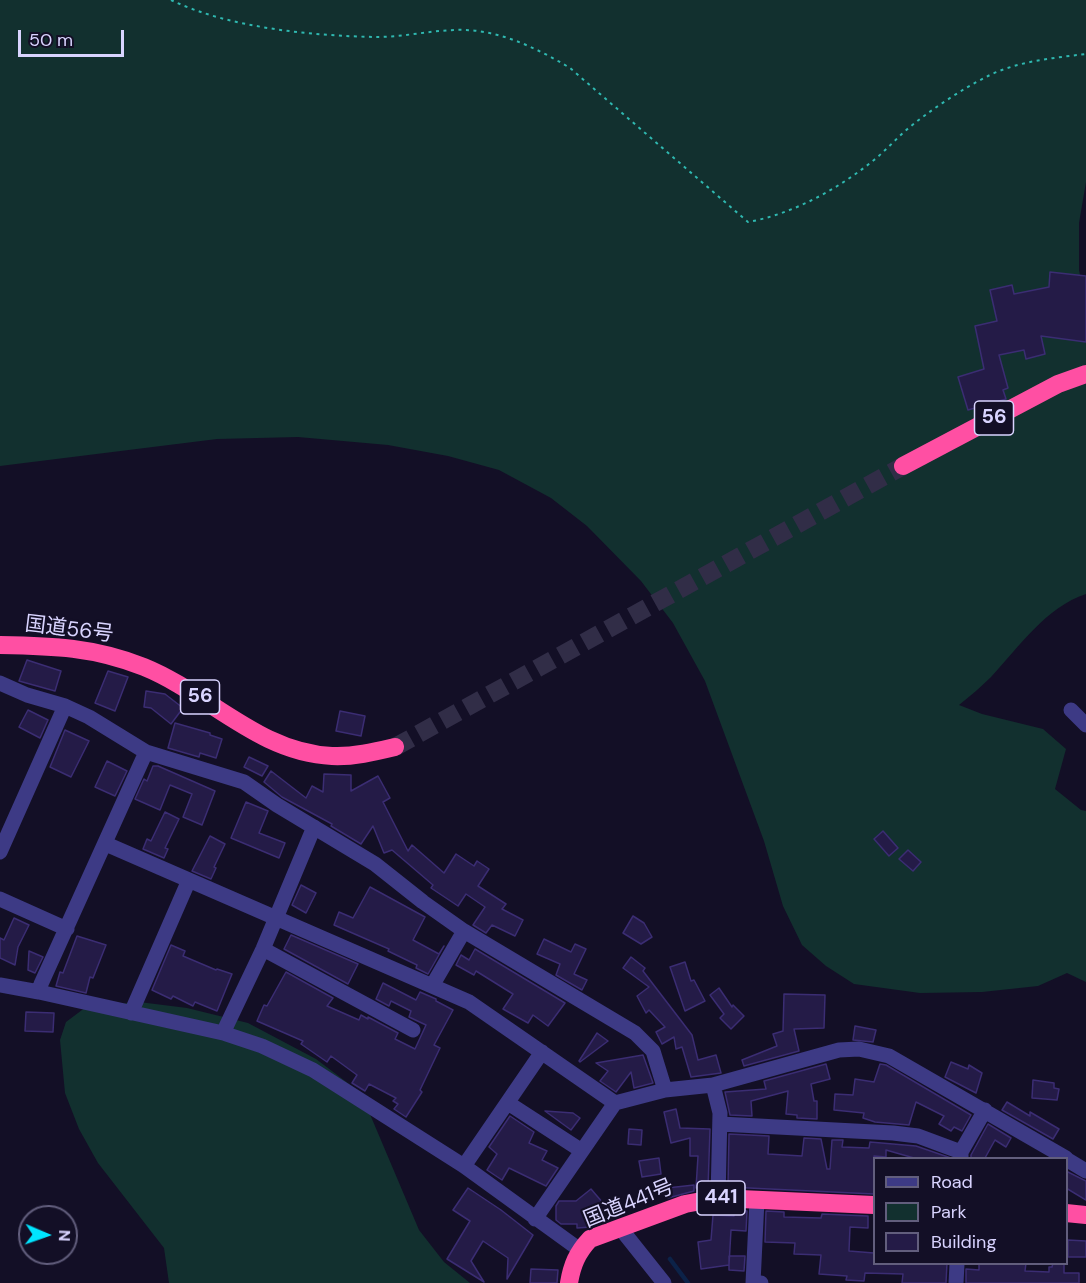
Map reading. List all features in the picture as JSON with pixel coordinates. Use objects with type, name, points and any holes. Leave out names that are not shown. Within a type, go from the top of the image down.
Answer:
[{"type":"highway","name":"56","points":[[903,466],[1058,384],[1086,374]]},
{"type":"highway","name":"国道56号","points":[[0,645],[50,646],[103,652],[145,668],[188,689],[255,733],[295,750],[332,756],[363,754],[395,747]]},
{"type":"highway","name":"国道441号","points":[[569,1283],[572,1267],[580,1250],[590,1239],[685,1204],[718,1198],[873,1205]]},
{"type":"highway","points":[[1068,1214],[1086,1215]]},
{"type":"street","points":[[0,683],[89,717],[146,752],[244,782],[278,806],[375,864],[423,903],[464,931],[635,1033],[653,1051],[664,1090]]},
{"type":"street","points":[[0,852],[65,706]]},
{"type":"street","points":[[1071,710],[1086,725]]},
{"type":"street","points":[[39,992],[146,752]]},
{"type":"street","points":[[223,1033],[263,949],[314,827]]},
{"type":"street","points":[[106,844],[469,1002],[615,1103]]},
{"type":"street","points":[[131,1013],[189,880]]},
{"type":"street","points":[[0,899],[67,929]]},
{"type":"street","points":[[432,986],[464,931]]},
{"type":"street","points":[[263,949],[412,1030]]},
{"type":"street","points":[[0,986],[39,992],[223,1033],[262,1046],[313,1071],[464,1166],[580,1250]]},
{"type":"street","points":[[535,1219],[615,1103],[664,1090],[713,1085],[839,1050],[859,1049],[889,1056],[1063,1157]]},
{"type":"street","points":[[464,1166],[542,1052]]},
{"type":"street","points":[[713,1085],[720,1113],[718,1198]]},
{"type":"street","points":[[508,1103],[582,1151]]},
{"type":"street","points":[[720,1124],[918,1136],[961,1155],[985,1110]]},
{"type":"street","points":[[1068,1160],[1086,1171]]},
{"type":"street","points":[[757,1200],[753,1282],[761,1283]]},
{"type":"street","points":[[621,1229],[664,1283]]},
{"type":"street","points":[[956,1283],[957,1265]]},
{"type":"path","points":[[171,0],[192,10],[256,26],[379,37],[456,30],[490,33],[539,50],[570,68],[748,222],[766,219],[819,197],[874,160],[905,130],[933,110],[989,76],[1027,62],[1086,54]]},
{"type":"green space","points":[[0,0],[1086,0],[1086,182],[1079,223],[1079,270],[1086,305],[1086,594],[1058,608],[1046,618],[991,677],[959,705],[982,714],[1043,729],[1066,749],[1055,789],[1081,810],[1086,811],[1086,982],[1067,973],[1038,986],[982,992],[920,993],[854,984],[826,966],[802,945],[783,906],[764,841],[705,681],[673,623],[641,581],[587,526],[551,498],[499,470],[448,456],[388,445],[298,437],[217,439],[0,466]]},
{"type":"green space","points":[[139,1002],[187,1008],[248,1023],[316,1059],[361,1093],[419,1230],[444,1262],[470,1283],[169,1283],[164,1248],[98,1163],[79,1129],[65,1093],[60,1040],[66,1022],[86,1007]]},
{"type":"building","points":[[1050,272],[1086,276],[1086,342],[1041,336],[1045,354],[1026,359],[1024,350],[999,355],[1008,388],[1003,390],[1006,399],[968,410],[958,377],[984,369],[975,326],[997,321],[990,290],[1012,285],[1014,294],[1049,287]]},
{"type":"building","points":[[27,660],[61,671],[55,691],[19,681]]},
{"type":"building","points":[[108,671],[128,677],[115,711],[95,703]]},
{"type":"building","points":[[146,691],[165,694],[183,708],[171,724],[151,708],[144,707]]},
{"type":"building","points":[[28,710],[48,720],[40,738],[19,727]]},
{"type":"building","points":[[340,711],[365,716],[361,736],[336,731]]},
{"type":"building","points":[[175,723],[210,733],[222,739],[216,758],[200,753],[199,757],[168,748]]},
{"type":"building","points":[[65,730],[89,741],[71,777],[50,767]]},
{"type":"building","points":[[249,757],[268,766],[262,776],[244,767]]},
{"type":"building","points":[[107,761],[127,771],[115,796],[95,787]]},
{"type":"building","points":[[153,766],[158,766],[215,791],[202,825],[183,817],[192,794],[170,785],[160,810],[135,799],[144,779],[147,781]]},
{"type":"building","points":[[271,771],[306,798],[312,786],[323,792],[324,774],[351,775],[351,791],[378,776],[390,798],[383,802],[408,851],[412,845],[444,873],[456,854],[474,866],[477,861],[489,869],[478,886],[506,904],[502,909],[523,920],[515,936],[492,925],[486,933],[473,925],[485,907],[466,894],[458,906],[431,888],[433,885],[392,850],[384,853],[373,826],[361,844],[331,826],[332,824],[282,797],[264,782]]},
{"type":"building","points":[[246,802],[268,811],[259,833],[285,843],[279,858],[231,838]]},
{"type":"building","points":[[165,812],[179,819],[165,848],[168,849],[164,858],[143,849],[147,839],[151,841]]},
{"type":"building","points":[[883,831],[898,848],[889,856],[874,839]]},
{"type":"building","points":[[210,836],[225,844],[211,879],[192,871]]},
{"type":"building","points":[[908,850],[921,862],[913,871],[899,859]]},
{"type":"building","points":[[301,885],[316,893],[306,913],[292,905]]},
{"type":"building","points":[[370,887],[425,917],[413,940],[439,954],[444,946],[428,974],[416,968],[417,965],[388,951],[389,949],[334,925],[339,912],[353,918]]},
{"type":"building","points":[[633,916],[644,923],[652,937],[641,944],[623,933]]},
{"type":"building","points":[[14,918],[29,925],[18,947],[15,965],[0,958],[0,938],[4,940]]},
{"type":"building","points":[[291,935],[358,964],[348,984],[284,949]]},
{"type":"building","points":[[77,936],[106,945],[93,978],[90,977],[86,993],[56,986]]},
{"type":"building","points":[[544,939],[571,952],[575,944],[586,949],[574,974],[587,980],[582,990],[556,975],[560,964],[537,954]]},
{"type":"building","points":[[171,945],[185,951],[183,956],[232,974],[217,1011],[195,1002],[193,1006],[173,996],[171,999],[152,990]]},
{"type":"building","points":[[475,949],[565,1003],[548,1026],[533,1015],[528,1023],[503,1009],[513,994],[476,971],[474,975],[456,965],[461,955],[469,960]]},
{"type":"building","points":[[29,951],[43,957],[35,973],[28,970]]},
{"type":"building","points":[[631,957],[645,968],[643,971],[692,1035],[698,1060],[716,1055],[721,1073],[691,1077],[682,1047],[676,1049],[674,1037],[662,1044],[656,1032],[665,1027],[649,1010],[646,1013],[637,996],[649,987],[623,968]]},
{"type":"building","points":[[685,962],[691,981],[694,980],[705,1001],[685,1011],[670,967]]},
{"type":"building","points":[[286,972],[333,998],[327,1006],[359,1020],[361,1015],[368,1019],[368,1017],[398,1033],[395,1039],[415,1049],[426,1025],[409,1017],[411,1011],[391,1001],[389,1006],[376,999],[383,983],[416,1000],[420,992],[453,1010],[434,1045],[440,1048],[420,1090],[422,1092],[406,1117],[394,1109],[398,1104],[393,1101],[396,1098],[369,1084],[365,1091],[352,1083],[357,1075],[331,1056],[327,1062],[301,1044],[303,1041],[257,1021],[264,1005],[267,1006]]},
{"type":"building","points":[[719,988],[732,1007],[733,1005],[744,1016],[731,1029],[720,1018],[724,1014],[710,995]]},
{"type":"building","points":[[784,994],[825,995],[824,1028],[794,1029],[799,1051],[744,1066],[742,1060],[777,1046],[773,1034],[783,1031]]},
{"type":"building","points":[[26,1012],[54,1013],[53,1032],[25,1031]]},
{"type":"building","points":[[855,1026],[876,1030],[873,1042],[853,1040]]},
{"type":"building","points":[[597,1033],[608,1041],[580,1062],[579,1061]]},
{"type":"building","points":[[643,1055],[653,1083],[634,1088],[631,1072],[616,1092],[600,1081],[608,1071],[596,1063]]},
{"type":"building","points":[[951,1062],[968,1069],[969,1065],[982,1073],[976,1093],[945,1077]]},
{"type":"building","points":[[826,1064],[830,1079],[811,1084],[814,1101],[817,1101],[817,1119],[797,1118],[797,1115],[786,1114],[788,1091],[751,1101],[752,1116],[730,1115],[725,1092],[766,1089],[764,1081]]},
{"type":"building","points":[[880,1064],[886,1065],[971,1115],[962,1131],[954,1127],[951,1131],[939,1124],[944,1116],[916,1102],[909,1125],[875,1122],[863,1118],[864,1113],[834,1110],[835,1094],[853,1095],[855,1079],[874,1082]]},
{"type":"building","points":[[1033,1080],[1054,1083],[1054,1088],[1059,1089],[1057,1100],[1032,1098]]},
{"type":"building","points":[[1007,1102],[1030,1116],[1030,1112],[1059,1129],[1053,1139],[1002,1110]]},
{"type":"building","points":[[676,1109],[680,1128],[710,1129],[708,1188],[696,1188],[698,1156],[690,1156],[690,1138],[671,1143],[664,1112]]},
{"type":"building","points":[[545,1111],[573,1113],[580,1118],[571,1130]]},
{"type":"building","points":[[510,1116],[534,1132],[529,1143],[547,1151],[542,1160],[558,1168],[546,1186],[509,1168],[502,1180],[487,1170],[497,1154],[489,1147]]},
{"type":"building","points":[[988,1124],[1011,1138],[1006,1147],[995,1140],[986,1157],[971,1157]]},
{"type":"building","points":[[629,1129],[642,1130],[641,1145],[628,1144]]},
{"type":"building","points":[[729,1134],[769,1136],[768,1154],[802,1156],[804,1138],[821,1139],[827,1169],[830,1169],[832,1140],[843,1140],[842,1147],[869,1148],[870,1142],[916,1146],[948,1157],[910,1157],[886,1150],[886,1157],[873,1157],[873,1194],[728,1187]]},
{"type":"building","points":[[659,1158],[661,1174],[642,1177],[639,1161]]},
{"type":"building","points":[[1068,1172],[1086,1181],[1086,1200],[1068,1189]]},
{"type":"building","points":[[694,1185],[694,1191],[668,1198],[667,1188]]},
{"type":"building","points":[[468,1188],[533,1235],[507,1279],[508,1258],[483,1241],[471,1261],[484,1282],[447,1259],[470,1221],[453,1210]]},
{"type":"building","points":[[591,1189],[603,1203],[591,1213],[591,1227],[577,1228],[577,1224],[561,1224],[556,1220],[556,1206],[559,1201],[576,1201]]},
{"type":"building","points":[[734,1210],[747,1211],[746,1231],[731,1230],[729,1265],[701,1269],[698,1242],[711,1240],[713,1215],[734,1216]]},
{"type":"building","points":[[766,1211],[784,1212],[784,1217],[821,1218],[822,1214],[868,1216],[868,1228],[850,1227],[849,1251],[873,1253],[873,1265],[947,1265],[946,1283],[902,1283],[903,1274],[865,1273],[864,1281],[846,1280],[847,1276],[819,1274],[821,1255],[794,1254],[795,1243],[765,1242]]},
{"type":"building","points":[[1068,1240],[1086,1241],[1086,1257],[1068,1257]]},
{"type":"building","points":[[729,1256],[745,1256],[744,1271],[729,1270]]},
{"type":"building","points":[[979,1265],[1026,1265],[1025,1271],[1049,1272],[1049,1267],[1052,1265],[1064,1265],[1064,1273],[1079,1273],[1079,1283],[966,1283],[966,1269],[979,1270]]},
{"type":"building","points":[[531,1269],[558,1270],[557,1283],[530,1283]]},
{"type":"waterway","points":[[670,1259],[688,1283]]},
{"type":"tunnel","points":[[395,747],[903,466]]}]
